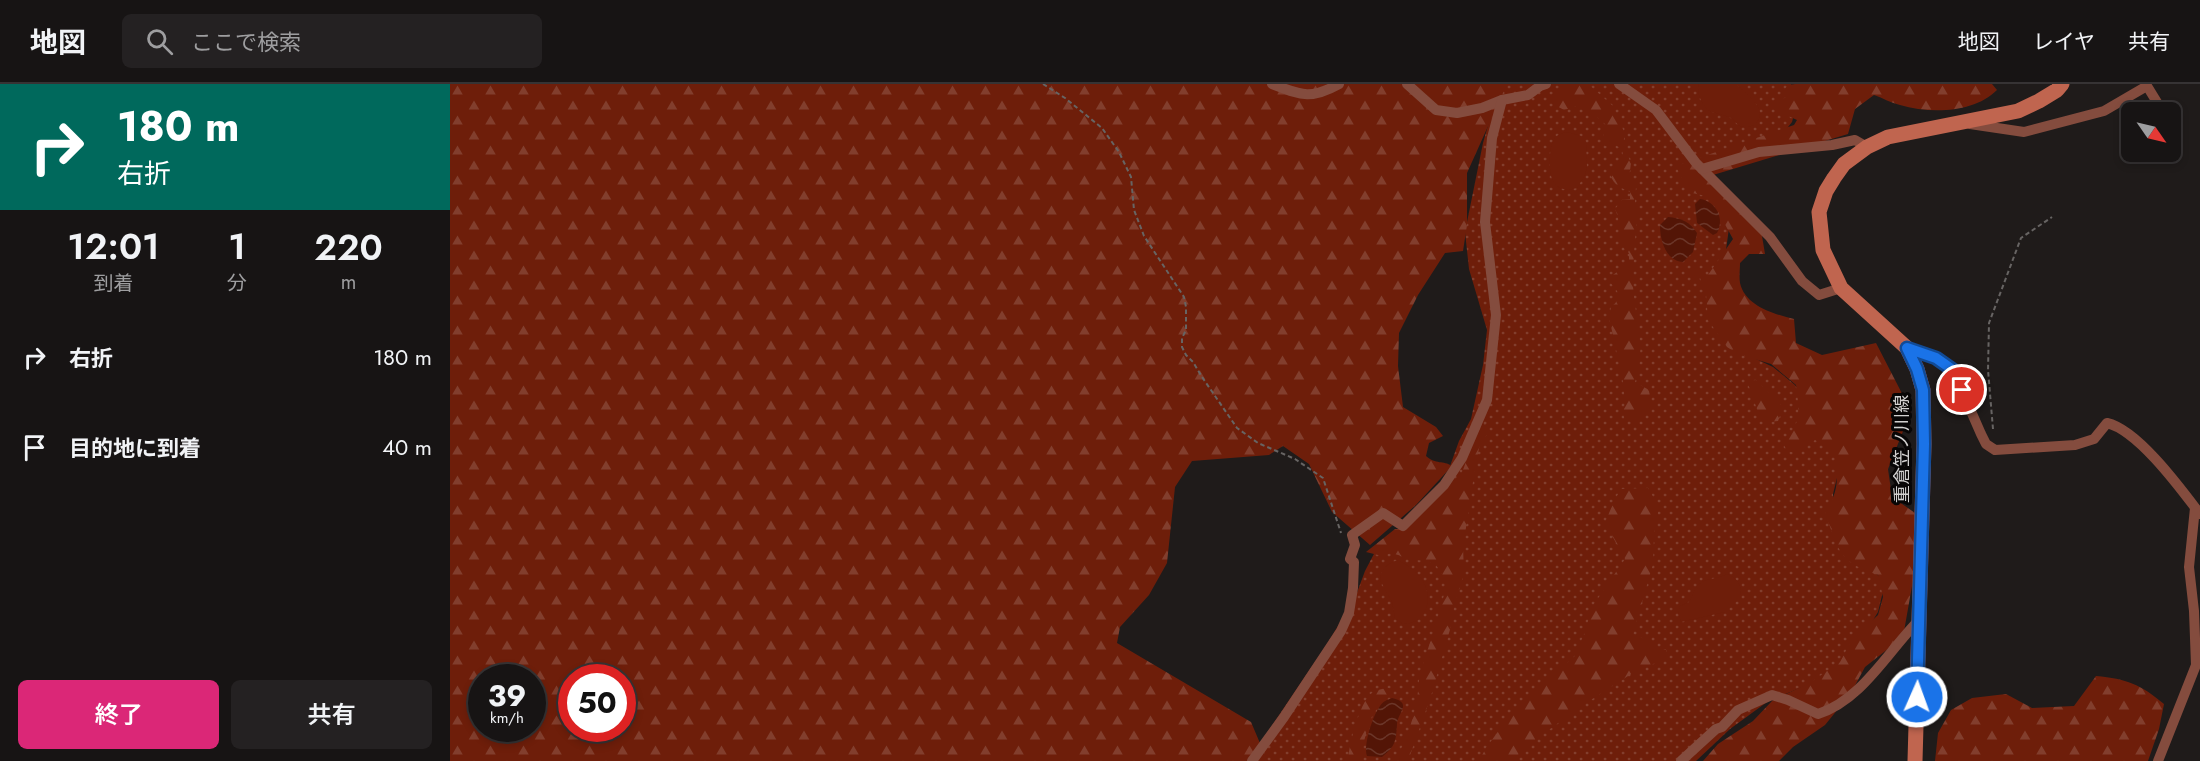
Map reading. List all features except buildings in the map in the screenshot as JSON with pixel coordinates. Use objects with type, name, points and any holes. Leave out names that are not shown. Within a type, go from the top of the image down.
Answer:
[{"type":"main road","name":"重倉笠ノ川線","points":[[1915,761],[1924,444],[1923,390],[1917,369],[1907,348],[1841,288],[1823,250],[1819,212],[1826,191],[1834,178],[1845,164],[1867,147],[1888,137],[2018,111],[2057,90],[2062,84]]},
{"type":"street","points":[[1272,84],[1302,95],[1322,93],[1339,84]]},
{"type":"street","points":[[1407,84],[1436,110],[1457,113],[1528,95],[1546,84]]},
{"type":"street","points":[[1619,84],[1656,110],[1696,163],[1770,237],[1802,281],[1819,295],[1841,288]]},
{"type":"street","points":[[1958,122],[2024,132],[2104,111],[2147,86],[2157,102]]},
{"type":"street","points":[[1252,761],[1341,631],[1349,613],[1354,562],[1350,559],[1355,545],[1352,535],[1383,513],[1403,526],[1444,485],[1462,458],[1488,400],[1496,315],[1485,222],[1492,138],[1502,100]]},
{"type":"street","points":[[1702,169],[1759,152],[1832,145],[1855,140],[1867,147]]},
{"type":"street","points":[[1907,348],[1936,358],[1953,370],[1986,444],[1995,450],[2075,445],[2094,439],[2107,423],[2116,425],[2127,432],[2171,476],[2198,511],[2188,567],[2194,611],[2196,665],[2158,761]]},
{"type":"street","points":[[1681,761],[1716,729],[1722,727],[1738,710],[1772,695],[1818,714],[1833,710],[1857,690],[1920,619]]},
{"type":"path","points":[[1043,84],[1065,98],[1102,128],[1119,152],[1131,177],[1134,210],[1144,236],[1184,297],[1186,307],[1182,347],[1186,355],[1238,428],[1258,443],[1295,459],[1323,478],[1350,559]]},
{"type":"path","points":[[1995,450],[1988,370],[1989,323],[2020,238],[2052,217]]},
{"type":"green space","points":[[450,84],[1507,84],[1467,173],[1467,225],[1463,251],[1445,253],[1418,295],[1399,333],[1398,366],[1403,407],[1436,427],[1443,436],[1429,443],[1426,456],[1433,461],[1452,466],[1416,505],[1370,545],[1332,512],[1309,464],[1283,446],[1269,455],[1192,461],[1175,487],[1167,563],[1149,595],[1120,627],[1117,643],[1251,722],[1265,755],[1260,761],[450,761]]},
{"type":"green space","points":[[1448,84],[1791,84],[1796,107],[1792,122],[1781,136],[1700,160],[1712,193],[1729,228],[1726,250],[1731,347],[1773,367],[1795,385],[1838,445],[1841,462],[1833,494],[1834,513],[1872,569],[1885,583],[1878,612],[1861,640],[1839,664],[1816,681],[1767,702],[1730,729],[1696,761],[1248,761],[1327,644],[1355,598],[1376,550],[1440,494],[1459,441],[1471,419],[1483,365],[1487,330],[1469,269],[1465,232],[1489,122]]},
{"type":"green space","points":[[1570,84],[1588,84],[1613,106],[1625,134],[1625,149],[1631,163],[1629,178],[1636,187],[1635,202],[1638,211],[1633,285],[1640,357],[1635,382],[1649,390],[1651,405],[1640,416],[1630,421],[1625,421],[1623,413],[1625,403],[1623,382],[1609,317],[1611,307],[1620,299],[1610,282],[1613,275],[1629,263],[1629,253],[1619,238],[1619,222],[1615,209],[1622,200],[1630,199],[1630,192],[1618,186],[1611,176],[1611,167],[1624,162],[1622,149],[1612,143],[1605,146],[1603,129],[1606,125],[1581,106],[1564,110],[1555,105],[1554,95]]},
{"type":"green space","points":[[1699,84],[1736,84],[1759,108],[1759,120],[1754,125],[1743,127],[1729,117],[1711,112],[1700,98]]},
{"type":"green space","points":[[1992,84],[1997,90],[1988,98],[1952,110],[1912,108],[1874,95],[1855,109],[1848,134],[1713,175],[1761,230],[1765,254],[1749,254],[1740,263],[1740,283],[1748,298],[1761,308],[1794,319],[1796,343],[1822,355],[1876,343],[1911,411],[1888,469],[1892,497],[1918,515],[1921,535],[1903,637],[1865,667],[1851,693],[1825,725],[1793,747],[1779,761],[1703,761],[1718,744],[1753,721],[1772,701],[1811,682],[1840,662],[1852,639],[1878,615],[1883,597],[1878,575],[1855,565],[1842,553],[1825,513],[1837,483],[1834,450],[1815,440],[1796,453],[1787,451],[1782,441],[1793,429],[1798,416],[1796,385],[1771,364],[1738,354],[1727,347],[1708,320],[1706,294],[1700,278],[1694,277],[1691,271],[1695,265],[1698,266],[1700,273],[1708,275],[1733,239],[1710,197],[1688,192],[1676,166],[1794,125],[1797,120],[1769,107],[1771,103],[1787,97],[1785,89],[1788,85]]},
{"type":"green space","points":[[1568,132],[1581,136],[1586,142],[1587,167],[1577,188],[1563,189],[1552,179],[1551,149],[1556,137]]},
{"type":"green space","points":[[1756,380],[1783,408],[1778,421],[1768,422],[1758,412],[1747,381]]},
{"type":"green space","points":[[1485,424],[1488,434],[1482,440],[1479,448],[1463,547],[1464,573],[1451,626],[1431,696],[1408,761],[1391,761],[1400,750],[1411,723],[1420,675],[1447,582],[1436,565],[1427,561],[1391,553],[1382,556],[1366,552],[1395,529],[1410,529],[1436,505],[1459,478],[1476,435]]},
{"type":"green space","points":[[1648,488],[1659,507],[1654,534],[1653,564],[1633,634],[1652,642],[1657,652],[1666,649],[1667,656],[1664,661],[1642,667],[1583,705],[1528,745],[1512,761],[1479,761],[1519,703],[1574,657],[1585,632],[1592,607],[1625,559],[1605,523],[1614,501],[1621,489]]},
{"type":"green space","points":[[1398,560],[1419,575],[1427,593],[1428,600],[1423,614],[1411,623],[1403,624],[1395,618],[1392,602],[1380,580],[1386,567]]},
{"type":"green space","points":[[1727,574],[1739,583],[1741,597],[1725,612],[1681,622],[1678,612],[1680,606],[1689,602],[1699,584]]},
{"type":"green space","points":[[2096,676],[2133,684],[2164,704],[2159,729],[2148,761],[1935,761],[1938,733],[1951,710],[1972,698],[2006,694],[2032,708],[2074,706]]},
{"type":"green space","points":[[1389,688],[1392,691],[1391,694],[1378,706],[1370,721],[1361,761],[1348,761],[1350,746],[1364,703],[1372,693]]},
{"type":"water","points":[[1700,199],[1711,203],[1718,212],[1719,228],[1713,235],[1697,223],[1695,204]]},
{"type":"water","points":[[1668,217],[1685,221],[1697,233],[1693,252],[1683,262],[1677,261],[1668,254],[1661,237],[1660,225]]},
{"type":"water","points":[[1392,698],[1402,702],[1403,705],[1394,742],[1382,757],[1367,756],[1369,730],[1374,716],[1382,703]]},
{"type":"route","points":[[1917,697],[1924,444],[1923,390],[1917,369],[1907,348],[1936,358],[1953,370],[1962,390]]}]
